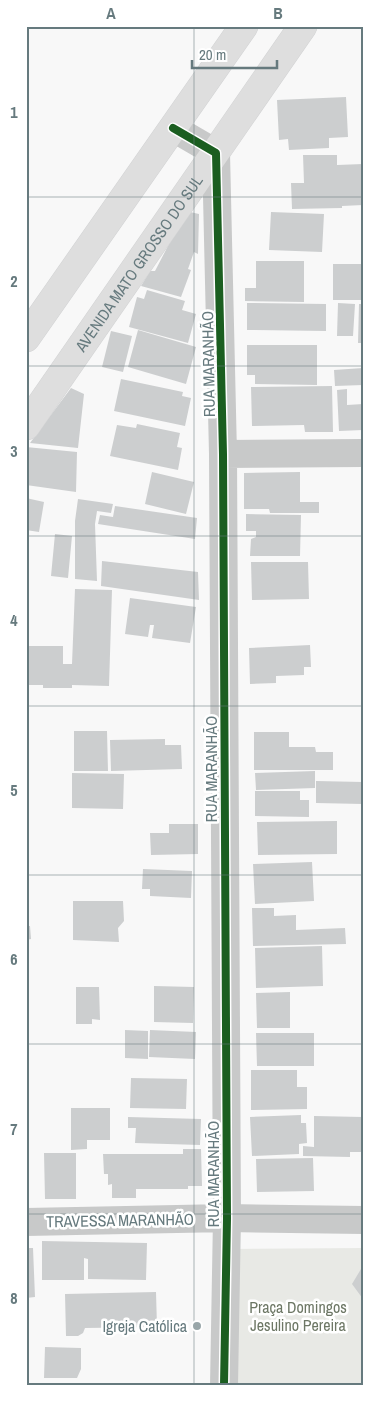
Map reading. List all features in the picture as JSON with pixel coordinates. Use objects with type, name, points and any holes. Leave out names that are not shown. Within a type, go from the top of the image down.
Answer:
[{"type":"main road","points":[[26,338],[244,26]]},
{"type":"main road","name":"AVENIDA MATO GROSSO DO SUL","points":[[26,426],[303,26]]},
{"type":"street","points":[[173,128],[216,153]]},
{"type":"street","name":"RUA MARANHÃO","points":[[216,153],[223,454],[227,1218],[224,1385]]},
{"type":"street","points":[[223,454],[363,453]]},
{"type":"street","name":"TRAVESSA MARANHÃO","points":[[26,1222],[227,1218],[363,1220]]},
{"type":"green space","name":"Praça Domingos Jesulino Pereira","points":[[363,1248],[363,1385],[235,1385],[231,1249]]},
{"type":"building","points":[[346,97],[348,137],[329,138],[329,148],[289,150],[288,139],[279,140],[277,100]]},
{"type":"building","points":[[303,155],[337,155],[337,165],[363,164],[363,205],[342,206],[342,208],[292,209],[291,183],[304,183]]},
{"type":"building","points":[[190,212],[199,214],[198,254],[194,252],[188,269],[191,270],[181,297],[141,286],[150,271],[155,271],[169,244]]},
{"type":"building","points":[[271,212],[324,214],[322,252],[269,250]]},
{"type":"building","points":[[256,261],[304,261],[304,302],[245,301],[245,288],[256,288]]},
{"type":"building","points":[[333,264],[363,264],[363,300],[333,300]]},
{"type":"building","points":[[147,290],[185,301],[182,310],[196,314],[188,343],[129,327],[137,297],[144,299]]},
{"type":"building","points":[[247,303],[326,304],[326,331],[247,330]]},
{"type":"building","points":[[338,303],[355,304],[353,336],[337,336]]},
{"type":"building","points":[[359,304],[363,304],[363,343],[358,343]]},
{"type":"building","points":[[138,330],[196,347],[186,384],[128,367]]},
{"type":"building","points":[[111,331],[132,336],[123,372],[102,367]]},
{"type":"building","points":[[247,345],[317,345],[317,385],[255,384],[255,375],[247,375]]},
{"type":"building","points":[[363,368],[363,385],[335,386],[334,370]]},
{"type":"building","points":[[121,379],[183,392],[182,396],[191,398],[185,426],[114,411]]},
{"type":"building","points":[[332,386],[333,432],[305,432],[304,425],[252,426],[251,387]]},
{"type":"building","points":[[71,388],[84,394],[78,448],[30,443]]},
{"type":"building","points":[[347,389],[347,405],[363,404],[363,430],[339,431],[337,390]]},
{"type":"building","points":[[137,424],[180,433],[177,447],[182,448],[178,470],[110,456],[117,425],[136,428]]},
{"type":"building","points":[[26,447],[77,452],[76,492],[26,485]]},
{"type":"building","points":[[152,472],[194,482],[186,514],[145,504]]},
{"type":"building","points":[[300,472],[300,502],[319,502],[319,513],[270,513],[269,509],[244,509],[244,473]]},
{"type":"building","points":[[26,498],[44,502],[39,532],[26,530]]},
{"type":"building","points":[[78,499],[113,504],[111,513],[97,511],[95,524],[97,581],[75,579],[75,521]]},
{"type":"building","points":[[115,506],[197,518],[195,539],[98,524],[100,515],[113,517]]},
{"type":"building","points":[[246,514],[301,515],[300,556],[250,556],[251,539],[256,537],[256,531],[246,531]]},
{"type":"building","points":[[55,534],[72,536],[68,578],[51,576]]},
{"type":"building","points":[[102,561],[198,572],[199,600],[101,586]]},
{"type":"building","points":[[251,562],[308,562],[309,599],[252,600]]},
{"type":"building","points":[[75,589],[112,590],[109,686],[72,685],[72,688],[43,688],[43,685],[26,685],[26,646],[63,646],[63,664],[72,664]]},
{"type":"building","points":[[130,598],[196,607],[190,643],[152,638],[154,625],[150,625],[148,637],[125,634]]},
{"type":"building","points":[[310,645],[311,667],[304,667],[304,675],[276,676],[276,683],[250,684],[249,648]]},
{"type":"building","points":[[74,731],[107,731],[108,771],[74,771]]},
{"type":"building","points":[[254,732],[289,732],[289,747],[315,747],[316,752],[333,752],[333,770],[254,770]]},
{"type":"building","points":[[165,739],[165,745],[181,745],[182,769],[111,771],[110,740]]},
{"type":"building","points":[[315,771],[315,788],[256,790],[255,773]]},
{"type":"building","points":[[72,773],[124,774],[123,809],[72,808]]},
{"type":"building","points":[[316,781],[363,782],[363,804],[316,803]]},
{"type":"building","points":[[255,791],[300,791],[300,800],[309,800],[309,817],[255,816]]},
{"type":"building","points":[[337,821],[337,854],[258,855],[257,822]]},
{"type":"building","points":[[169,824],[198,824],[198,854],[151,855],[150,833],[169,833]]},
{"type":"building","points":[[312,862],[314,901],[255,904],[253,864]]},
{"type":"building","points":[[143,869],[192,871],[191,898],[150,896],[150,889],[142,889]]},
{"type":"building","points":[[73,901],[123,901],[124,921],[118,928],[119,942],[73,940]]},
{"type":"building","points":[[252,908],[274,908],[274,916],[296,915],[296,930],[345,928],[346,944],[253,946]]},
{"type":"building","points":[[26,926],[30,926],[31,939],[26,940]]},
{"type":"building","points":[[322,946],[323,986],[256,988],[255,948]]},
{"type":"building","points":[[154,986],[194,987],[193,1023],[154,1022]]},
{"type":"building","points":[[76,987],[99,987],[100,1020],[92,1019],[92,1024],[76,1024]]},
{"type":"building","points":[[290,992],[290,1028],[257,1028],[256,993]]},
{"type":"building","points":[[125,1030],[148,1031],[148,1059],[125,1058]]},
{"type":"building","points":[[150,1030],[196,1032],[195,1059],[149,1057]]},
{"type":"building","points":[[256,1033],[314,1033],[314,1066],[257,1066]]},
{"type":"building","points":[[251,1070],[297,1070],[297,1087],[307,1087],[307,1109],[251,1110]]},
{"type":"building","points":[[131,1078],[187,1079],[186,1109],[130,1108]]},
{"type":"building","points":[[71,1108],[110,1108],[110,1140],[87,1140],[87,1149],[71,1150]]},
{"type":"building","points":[[301,1115],[301,1123],[306,1123],[307,1143],[299,1144],[299,1154],[252,1156],[250,1117]]},
{"type":"building","points":[[314,1116],[363,1117],[363,1152],[350,1152],[350,1157],[303,1156],[303,1146],[314,1147]]},
{"type":"building","points":[[128,1117],[201,1119],[200,1145],[135,1143],[136,1128],[128,1128]]},
{"type":"building","points":[[183,1149],[201,1149],[202,1186],[188,1186],[188,1189],[136,1189],[136,1198],[112,1198],[112,1184],[108,1185],[108,1174],[104,1174],[103,1154],[183,1154]]},
{"type":"building","points":[[44,1153],[76,1153],[76,1199],[45,1199]]},
{"type":"building","points":[[313,1158],[314,1191],[257,1192],[256,1159]]},
{"type":"building","points":[[42,1241],[147,1243],[146,1280],[88,1279],[88,1259],[84,1258],[84,1280],[42,1280]]},
{"type":"building","points":[[26,1248],[33,1248],[35,1297],[26,1298]]},
{"type":"building","points":[[361,1269],[363,1269],[363,1299],[352,1284]]},
{"type":"building","points":[[156,1292],[157,1327],[85,1328],[83,1333],[78,1336],[66,1336],[65,1294]]},
{"type":"building","points":[[45,1347],[81,1348],[81,1369],[77,1378],[44,1378]]},
{"type":"cycle path","points":[[173,128],[216,153],[223,454],[227,1218],[224,1385]]},
{"type":"place","name":"Igreja Católica","points":[[197,1326]]}]
